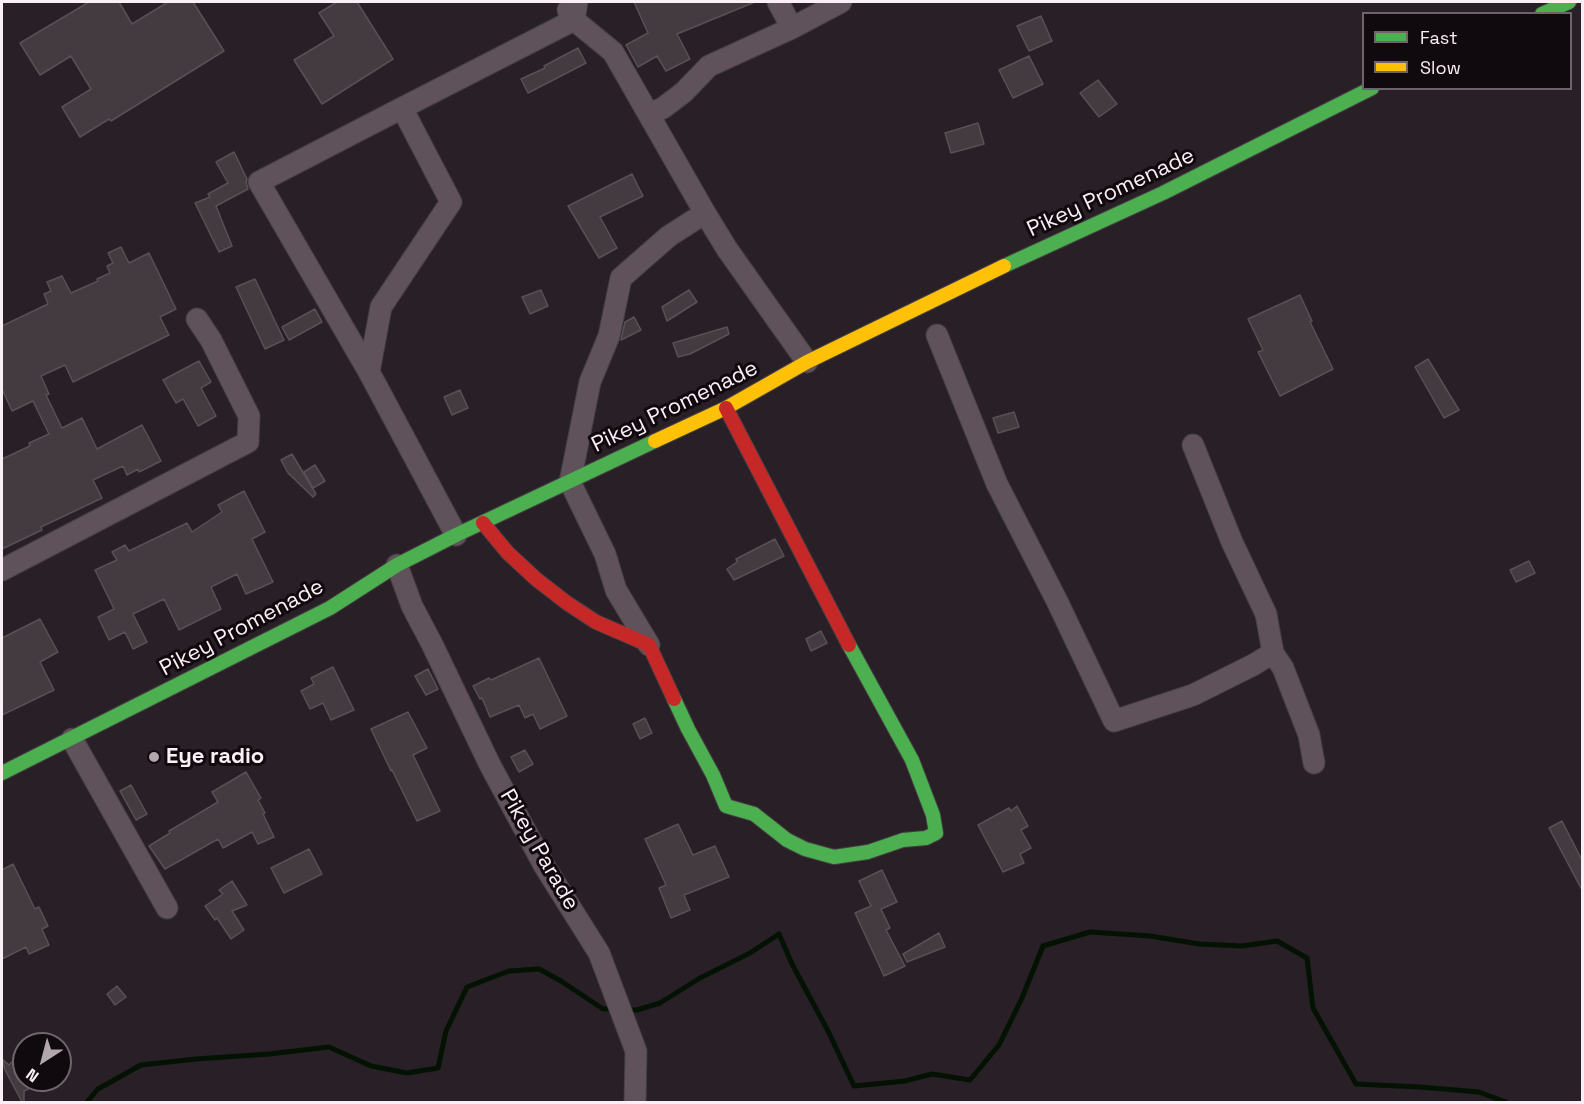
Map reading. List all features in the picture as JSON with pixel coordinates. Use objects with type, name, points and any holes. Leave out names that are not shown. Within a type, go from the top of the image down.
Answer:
[{"type":"street","points":[[563,2],[576,11],[613,52],[727,249],[807,362]]},
{"type":"street","points":[[778,2],[792,28]]},
{"type":"street","points":[[649,114],[663,108],[684,92],[709,66],[792,28],[841,2]]},
{"type":"street","points":[[1545,8],[1569,2]]},
{"type":"street","points":[[456,535],[369,372],[259,182],[402,108],[576,11]]},
{"type":"street","name":"Pikey Promenade","points":[[2,773],[204,674],[330,608],[397,565],[456,535],[726,408],[807,362],[1046,246],[1163,193],[1368,90]]},
{"type":"street","points":[[369,372],[381,307],[451,202],[402,108]]},
{"type":"street","points":[[705,213],[669,236],[621,278],[609,336],[590,382],[570,482],[605,554],[616,590],[648,645],[713,775],[726,806],[754,814],[787,840],[805,849],[834,856],[853,855],[903,840],[926,838],[936,833],[933,814],[912,760],[833,616],[726,408]]},
{"type":"street","points":[[2,570],[248,442],[249,416],[197,319]]},
{"type":"street","points":[[937,335],[997,484],[1057,601],[1114,721],[1193,695],[1273,653]]},
{"type":"street","points":[[1193,445],[1232,542],[1266,614],[1273,653],[1283,668],[1309,735],[1314,763]]},
{"type":"street","points":[[483,523],[508,553],[567,603],[596,622],[648,645]]},
{"type":"street","name":"Pikey Parade","points":[[397,565],[412,606],[490,765],[544,867],[599,953],[636,1051],[635,1102]]},
{"type":"street","points":[[72,739],[167,908]]},
{"type":"building","points":[[89,2],[119,2],[132,24],[168,2],[193,2],[224,51],[111,121],[109,119],[80,137],[62,107],[91,89],[71,56],[40,75],[20,43]]},
{"type":"building","points":[[337,2],[357,2],[393,59],[322,104],[294,60],[334,36],[319,13]]},
{"type":"building","points":[[634,2],[755,2],[677,34],[690,59],[666,71],[657,56],[638,67],[626,45],[648,33]]},
{"type":"building","points":[[1041,16],[1052,41],[1029,51],[1017,26]]},
{"type":"building","points":[[578,48],[586,63],[528,93],[521,79],[545,68],[544,66]]},
{"type":"building","points":[[1029,56],[1043,84],[1013,98],[999,70]]},
{"type":"building","points":[[1098,80],[1117,104],[1099,117],[1080,93]]},
{"type":"building","points":[[978,123],[984,144],[951,153],[945,133]]},
{"type":"building","points":[[234,152],[247,179],[248,189],[216,206],[232,246],[219,252],[195,203],[210,197],[208,194],[228,183],[216,162]]},
{"type":"building","points":[[632,174],[643,196],[600,217],[617,248],[599,258],[568,206]]},
{"type":"building","points":[[121,247],[129,263],[149,253],[176,309],[160,317],[169,335],[73,382],[65,365],[41,376],[49,394],[46,395],[62,428],[82,418],[97,449],[142,425],[161,461],[127,475],[123,466],[93,480],[102,498],[41,527],[42,530],[2,549],[2,459],[49,434],[33,401],[12,411],[2,389],[2,326],[48,304],[44,294],[51,291],[47,282],[62,276],[71,293],[98,281],[97,279],[110,273],[107,266],[113,263],[108,253]]},
{"type":"building","points":[[255,279],[284,340],[265,349],[236,287]]},
{"type":"building","points":[[541,290],[548,306],[530,314],[522,297]]},
{"type":"building","points":[[689,290],[697,302],[667,321],[662,307]]},
{"type":"building","points":[[1300,295],[1312,321],[1310,322],[1333,369],[1280,396],[1258,352],[1263,350],[1248,319]]},
{"type":"building","points":[[315,309],[322,322],[289,340],[282,327]]},
{"type":"building","points":[[634,317],[641,330],[621,340],[625,322]]},
{"type":"building","points":[[727,327],[729,334],[690,354],[678,357],[673,343]]},
{"type":"building","points":[[1428,359],[1459,410],[1444,418],[1415,367]]},
{"type":"building","points":[[199,361],[211,382],[201,388],[216,416],[198,426],[183,399],[176,403],[163,380]]},
{"type":"building","points":[[460,390],[468,408],[452,415],[444,397]]},
{"type":"building","points":[[1014,412],[1019,427],[998,433],[993,418]]},
{"type":"building","points":[[292,454],[316,494],[313,497],[288,473],[281,460]]},
{"type":"building","points":[[315,465],[325,481],[313,488],[304,472]]},
{"type":"building","points":[[244,491],[265,532],[252,539],[273,582],[246,594],[237,574],[211,587],[221,609],[179,630],[164,599],[133,614],[147,642],[133,649],[125,632],[109,640],[98,617],[114,609],[95,570],[117,560],[112,552],[125,545],[129,551],[187,523],[192,532],[222,512],[218,505]]},
{"type":"building","points":[[775,539],[784,556],[734,580],[727,569],[737,562],[736,559]]},
{"type":"building","points":[[1529,561],[1535,573],[1516,582],[1510,570]]},
{"type":"building","points":[[40,619],[58,652],[40,662],[54,690],[2,715],[2,638]]},
{"type":"building","points":[[821,631],[827,643],[811,651],[806,639]]},
{"type":"building","points":[[539,658],[567,716],[540,729],[533,714],[525,718],[519,705],[490,717],[482,698],[480,699],[473,686]]},
{"type":"building","points":[[333,667],[354,710],[331,720],[323,703],[310,709],[301,691],[314,684],[311,678]]},
{"type":"building","points":[[428,669],[438,689],[426,695],[415,676]]},
{"type":"building","points":[[408,712],[427,748],[413,755],[440,811],[417,821],[371,729]]},
{"type":"building","points":[[645,718],[652,733],[640,739],[633,724]]},
{"type":"building","points":[[525,750],[533,764],[519,772],[511,757]]},
{"type":"building","points":[[246,772],[261,798],[258,800],[274,837],[258,844],[252,832],[223,848],[218,839],[165,869],[149,846],[170,833],[169,831],[218,802],[212,792]]},
{"type":"building","points":[[131,785],[147,814],[136,820],[120,791]]},
{"type":"building","points":[[1017,806],[1028,826],[1021,830],[1031,848],[1020,854],[1024,863],[1003,872],[978,825],[1009,808],[1011,811]]},
{"type":"building","points":[[1562,821],[1582,860],[1582,890],[1549,828]]},
{"type":"building","points":[[678,824],[693,855],[715,846],[729,877],[684,895],[690,910],[671,918],[659,888],[666,885],[645,839]]},
{"type":"building","points":[[309,849],[322,874],[284,893],[271,868]]},
{"type":"building","points":[[13,864],[35,909],[39,907],[48,926],[42,929],[49,945],[29,954],[26,947],[2,959],[2,870]]},
{"type":"building","points":[[882,870],[897,902],[881,909],[890,928],[886,930],[905,966],[884,976],[855,913],[871,906],[859,881]]},
{"type":"building","points":[[232,881],[247,905],[232,911],[244,930],[231,939],[217,918],[215,920],[205,906],[223,894],[219,890]]},
{"type":"building","points":[[939,933],[945,947],[907,962],[903,954]]},
{"type":"building","points":[[117,986],[126,997],[115,1005],[107,994]]},
{"type":"building","points":[[2,1059],[9,1065],[12,1062],[12,1083]]},
{"type":"building","points":[[17,1092],[24,1092],[24,1102]]},
{"type":"waterway","points":[[625,1010],[637,1010],[660,1003],[700,978],[750,953],[779,934],[854,1086],[905,1081],[932,1074],[970,1080],[999,1045],[1022,998],[1043,946],[1090,932],[1150,936],[1199,944],[1242,946],[1277,941],[1307,958],[1313,1008],[1356,1084],[1479,1092],[1506,1102]]},
{"type":"waterway","points":[[87,1102],[98,1089],[141,1065],[196,1059],[329,1047],[371,1066],[407,1073],[438,1068],[446,1031],[467,987],[509,971],[539,969],[603,1009],[616,1009]]},
{"type":"traffic: fast","points":[[1546,12],[1569,2]]},
{"type":"traffic: fast","points":[[1004,266],[1163,193],[1368,90]]},
{"type":"traffic: fast","points":[[2,773],[330,608],[397,565],[456,535],[655,441]]},
{"type":"traffic: fast","points":[[674,699],[713,775],[726,806],[754,814],[787,840],[805,849],[834,857],[868,852],[903,840],[926,838],[936,833],[933,815],[912,760],[849,645]]},
{"type":"traffic: slow","points":[[655,441],[726,408],[807,362],[1004,266]]},
{"type":"traffic: jam","points":[[726,408],[849,645]]},
{"type":"traffic: jam","points":[[483,523],[508,553],[567,603],[596,622],[649,645],[674,699]]},
{"type":"place","name":"Eye radio","points":[[154,757]]}]
